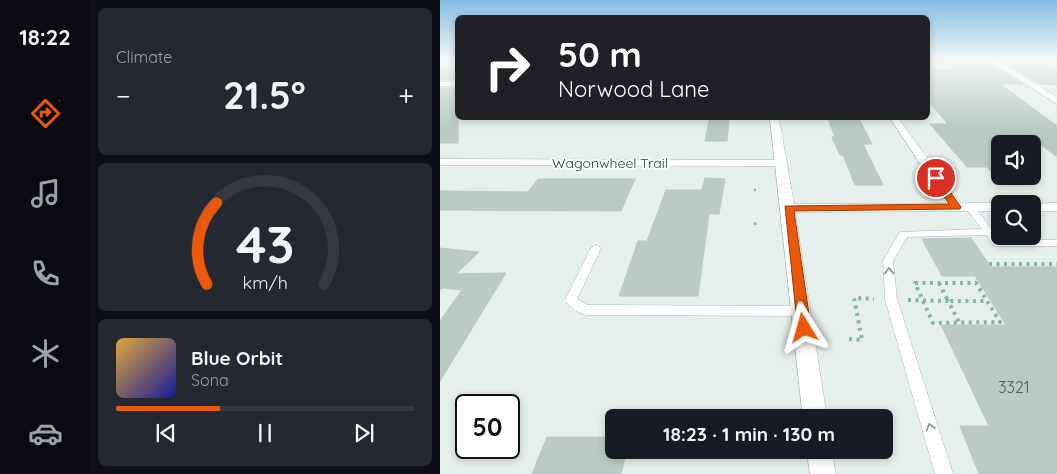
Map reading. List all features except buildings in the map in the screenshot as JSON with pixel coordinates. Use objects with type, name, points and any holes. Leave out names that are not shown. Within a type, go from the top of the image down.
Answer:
[{"type":"street","points":[[1025,81],[1057,101]]},
{"type":"street","points":[[440,84],[455,84]]},
{"type":"street","points":[[774,120],[788,208],[814,409]]},
{"type":"street","points":[[896,120],[963,207]]},
{"type":"street","name":"Wagonwheel Trail","points":[[440,162],[780,163]]},
{"type":"street","points":[[788,208],[991,207]]},
{"type":"street","points":[[1041,207],[1057,207]]},
{"type":"street","points":[[820,459],[822,474]]},
{"type":"lane","points":[[963,207],[997,243],[1057,243]]},
{"type":"lane","points":[[944,474],[890,299],[888,262],[904,234],[988,232]]},
{"type":"lane","points":[[596,248],[571,300],[578,307],[586,310],[801,311]]},
{"type":"path","points":[[989,264],[1057,264]]},
{"type":"path","points":[[915,283],[939,283],[976,283],[1000,322],[932,323],[915,283]]},
{"type":"path","points":[[939,283],[959,322]]},
{"type":"path","points":[[923,301],[987,301]]},
{"type":"route","points":[[804,328],[788,208],[956,207],[936,178]]}]
